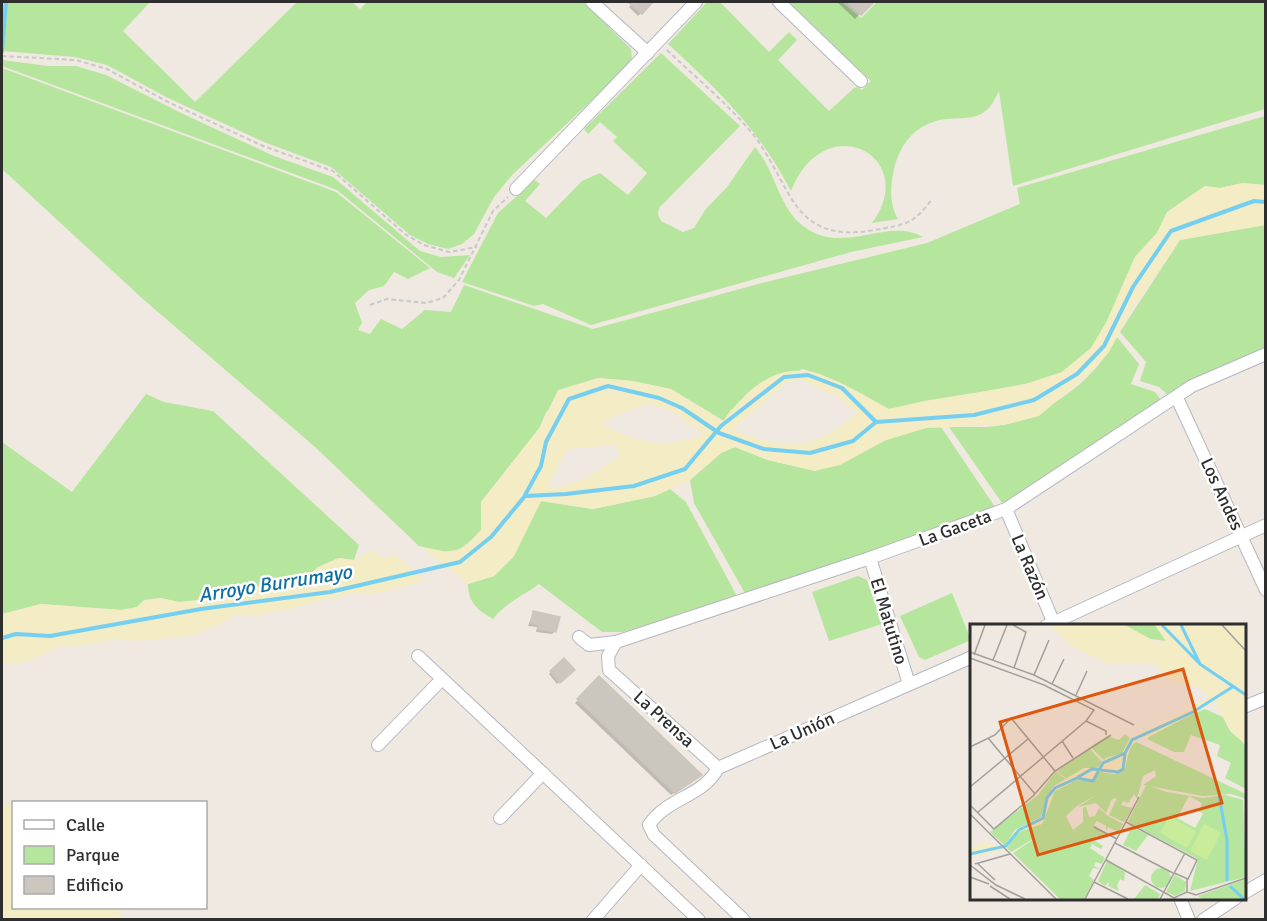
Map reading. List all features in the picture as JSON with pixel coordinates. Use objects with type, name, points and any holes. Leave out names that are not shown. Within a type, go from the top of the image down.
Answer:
[{"type":"street","points":[[592,2],[648,53]]},
{"type":"street","points":[[516,189],[696,2]]},
{"type":"street","points":[[779,2],[861,81]]},
{"type":"street","name":"La Gaceta","points":[[579,637],[589,645],[616,642],[870,558],[1006,509],[1192,386],[1266,354]]},
{"type":"street","name":"Los Andes","points":[[1177,398],[1266,590]]},
{"type":"street","name":"La Razón","points":[[1006,509],[1051,624]]},
{"type":"street","points":[[1051,624],[1266,525]]},
{"type":"street","name":"El Matutino","points":[[870,558],[909,684]]},
{"type":"street","name":"La Prensa","points":[[616,642],[608,656],[609,670],[718,768]]},
{"type":"street","points":[[418,656],[699,920]]},
{"type":"street","name":"La Unión","points":[[744,920],[654,835],[649,825],[657,812],[700,789],[712,779],[718,768],[970,658]]},
{"type":"street","points":[[378,745],[442,679]]},
{"type":"street","points":[[1246,706],[1266,698]]},
{"type":"street","points":[[500,818],[543,773]]},
{"type":"street","points":[[594,920],[641,865]]},
{"type":"street","points":[[1246,892],[1266,880]]},
{"type":"street","points":[[1181,900],[1189,920]]},
{"type":"street","points":[[1203,920],[1233,900]]},
{"type":"path","points":[[658,42],[753,135],[769,158],[795,205],[809,221],[824,229],[844,232],[900,225],[918,218],[932,199]]},
{"type":"path","points":[[2,56],[76,60],[107,69],[168,102],[263,146],[333,171],[405,234],[424,245],[449,252],[477,247]]},
{"type":"path","points":[[370,305],[387,299],[426,303],[443,298],[459,280],[493,211],[516,189]]},
{"type":"green space","points":[[2,2],[150,2],[123,31],[195,102],[297,2],[352,2],[360,9],[367,2],[583,2],[631,49],[632,58],[623,71],[512,175],[494,197],[474,234],[462,244],[448,249],[428,244],[410,235],[331,167],[264,142],[168,98],[107,65],[75,57],[2,51]]},
{"type":"green space","points":[[707,2],[720,2],[769,52],[789,32],[797,40],[778,60],[829,111],[854,88],[858,87],[862,90],[871,81],[789,2],[842,2],[861,18],[877,2],[1265,2],[1265,109],[1013,186],[999,91],[989,108],[983,113],[967,118],[936,121],[926,125],[910,137],[895,163],[892,180],[892,203],[898,219],[872,223],[884,199],[885,178],[877,161],[863,150],[844,146],[825,150],[806,165],[791,191],[779,169],[751,129],[704,78],[668,44]]},
{"type":"green space","points":[[661,53],[740,126],[659,208],[658,214],[661,221],[683,232],[694,228],[705,210],[727,187],[755,147],[768,167],[788,209],[803,226],[818,235],[849,238],[894,231],[909,232],[923,237],[851,252],[591,325],[543,304],[534,306],[462,282],[498,213],[535,180],[540,184],[525,201],[546,218],[582,181],[600,173],[628,195],[647,173],[613,141],[617,137],[600,122],[588,134],[584,129]]},
{"type":"green space","points":[[2,60],[48,66],[76,66],[106,75],[274,156],[333,177],[420,251],[441,257],[470,255],[454,278],[437,272],[337,190],[2,66]]},
{"type":"green space","points":[[2,68],[336,192],[430,268],[408,279],[394,272],[384,286],[369,290],[355,303],[362,323],[358,330],[370,334],[381,319],[402,329],[425,310],[451,312],[464,285],[593,329],[766,282],[927,243],[1020,204],[1017,188],[1265,116],[1265,185],[1243,183],[1220,188],[1205,186],[1167,212],[1157,233],[1135,257],[1106,323],[1091,348],[1062,372],[1041,381],[889,409],[820,374],[802,369],[731,410],[724,421],[671,389],[632,381],[598,378],[546,412],[540,427],[481,502],[481,530],[463,549],[444,552],[419,546],[315,447],[144,300],[2,169]]},
{"type":"green space","points":[[1265,225],[1265,347],[1168,395],[1159,387],[1140,381],[1146,362],[1120,332],[1180,240]]},
{"type":"green space","points":[[1117,337],[1139,364],[1131,384],[1155,392],[1161,400],[1026,492],[1002,503],[949,427],[999,426],[1039,411],[1070,392],[1084,380],[1108,353]]},
{"type":"green space","points":[[146,394],[164,402],[213,411],[359,545],[354,560],[339,558],[318,567],[303,582],[289,586],[270,585],[236,590],[221,598],[179,602],[160,598],[144,600],[137,607],[121,610],[41,604],[2,614],[2,442],[72,492]]},
{"type":"green space","points":[[941,427],[995,507],[746,595],[694,503],[690,480],[721,453],[735,447],[768,460],[815,471],[886,440],[926,428]]},
{"type":"green space","points":[[670,489],[686,502],[738,598],[623,632],[602,632],[539,584],[509,604],[493,619],[478,609],[472,601],[468,584],[494,576],[514,556],[541,501],[593,509],[655,496]]},
{"type":"green space","points":[[858,576],[867,580],[882,624],[829,641],[812,592]]},
{"type":"green space","points":[[952,593],[970,640],[925,660],[919,657],[900,616]]},
{"type":"sand","points":[[1243,183],[1265,185],[1265,225],[1180,240],[1129,314],[1109,352],[1090,373],[1039,416],[1004,425],[926,428],[886,440],[840,465],[815,471],[768,460],[735,447],[721,453],[690,480],[655,496],[593,509],[541,501],[514,556],[494,576],[468,584],[419,546],[440,551],[454,551],[466,545],[481,530],[481,502],[540,427],[558,390],[598,378],[632,381],[671,389],[723,421],[744,397],[764,381],[782,373],[801,371],[820,374],[889,409],[1022,385],[1062,372],[1091,348],[1106,323],[1135,257],[1157,233],[1167,212],[1205,186],[1220,188]],"holes":[[[801,380],[835,395],[857,413],[827,435],[798,444],[769,442],[733,429],[788,381]],[[646,404],[671,411],[703,434],[676,442],[650,442],[625,435],[600,422]],[[616,445],[620,456],[568,485],[548,487],[567,449]]]},
{"type":"sand","points":[[373,550],[384,559],[394,554],[425,581],[374,594],[349,594],[251,616],[237,614],[217,626],[191,636],[134,641],[115,639],[95,644],[59,647],[30,661],[2,665],[2,614],[41,604],[121,610],[137,607],[144,601],[160,598],[179,602],[221,598],[236,590],[270,585],[289,586],[303,582],[318,567],[339,558],[354,560]]},
{"type":"sand","points":[[2,802],[12,807],[12,909],[118,909],[123,919],[2,919]]},
{"type":"building","points":[[628,2],[653,2],[642,14]]},
{"type":"building","points":[[847,2],[874,2],[861,15]]},
{"type":"building","points":[[533,611],[560,617],[556,632],[538,629],[539,625],[531,623]]},
{"type":"building","points":[[564,658],[575,670],[560,683],[550,671]]},
{"type":"building","points":[[599,676],[702,775],[675,793],[577,699]]},
{"type":"waterway","points":[[2,51],[6,2]]},
{"type":"waterway","name":"Arroyo Burrumayo","points":[[2,638],[16,634],[50,636],[201,609],[330,592],[460,562],[491,537],[525,496],[634,486],[685,469],[721,426],[784,377],[808,375],[842,388],[876,422],[974,415],[1034,400],[1077,374],[1104,346],[1133,287],[1171,231],[1254,201],[1266,202]]},
{"type":"waterway","name":"Arroyo Burrumayo","points":[[525,495],[541,466],[546,442],[569,399],[608,386],[659,398],[682,408],[719,433],[764,449],[810,453],[853,441],[876,422]]}]
